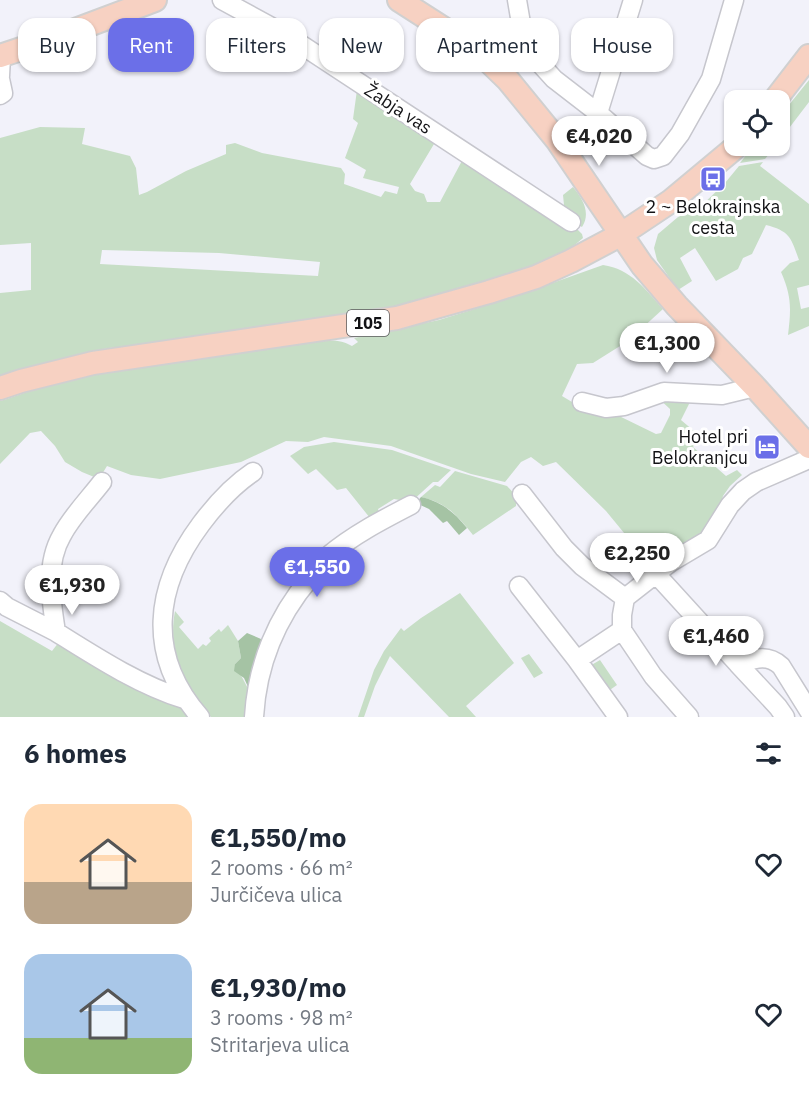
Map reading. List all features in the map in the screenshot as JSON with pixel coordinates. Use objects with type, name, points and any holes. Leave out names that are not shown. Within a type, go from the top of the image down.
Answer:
[{"type":"main road","points":[[0,56],[155,0]]},
{"type":"main road","points":[[399,0],[477,50],[508,80],[557,140],[642,265],[677,306],[809,447]]},
{"type":"main road","points":[[784,90],[809,56]]},
{"type":"main road","name":"105","points":[[0,388],[93,363],[397,318],[536,277],[620,235],[671,201],[725,156]]},
{"type":"street","name":"Žabja vas","points":[[222,0],[288,36],[571,222]]},
{"type":"street","points":[[517,0],[525,47],[554,79],[598,113],[647,156],[654,159],[663,156],[680,134],[711,79],[734,0]]},
{"type":"street","points":[[598,113],[633,0]]},
{"type":"street","points":[[0,56],[3,93],[0,95]]},
{"type":"street","points":[[582,402],[606,408],[624,406],[664,392],[722,395],[755,387]]},
{"type":"street","points":[[689,717],[653,676],[622,630],[625,598],[671,562],[708,540],[730,505],[743,491],[756,482],[809,459]]},
{"type":"street","points":[[200,717],[184,699],[165,653],[162,620],[166,589],[179,558],[193,535],[237,483],[253,472]]},
{"type":"street","points":[[56,632],[51,596],[52,566],[61,536],[102,482]]},
{"type":"street","points":[[522,494],[564,548],[582,566],[625,598]]},
{"type":"street","points":[[254,717],[261,667],[280,621],[303,586],[327,557],[356,536],[411,505]]},
{"type":"street","points":[[656,574],[785,717]]},
{"type":"street","points":[[519,586],[618,717]]},
{"type":"street","points":[[0,602],[106,662],[167,694],[184,699]]},
{"type":"street","points":[[577,660],[622,630]]},
{"type":"street","points":[[738,664],[759,657],[775,660],[809,711]]},
{"type":"green space","points":[[809,80],[809,102],[790,127],[790,104]]},
{"type":"green space","points":[[357,90],[437,139],[410,184],[415,191],[424,194],[427,202],[440,202],[464,157],[577,229],[583,238],[570,249],[526,271],[394,311],[167,344],[109,348],[79,354],[56,363],[0,377],[0,293],[31,290],[31,243],[0,245],[0,138],[40,127],[85,128],[82,144],[130,156],[136,168],[139,195],[226,154],[226,145],[235,143],[262,153],[341,168],[345,174],[344,184],[381,197],[385,191],[397,194],[399,187],[363,178],[366,170],[345,158],[358,123],[353,119]],"holes":[[[102,250],[219,253],[320,262],[318,276],[100,264]]]},
{"type":"green space","points":[[745,156],[768,156],[765,159],[740,163]]},
{"type":"green space","points":[[763,162],[760,166],[809,204],[809,285],[797,288],[801,309],[809,307],[809,326],[788,335],[790,303],[781,272],[790,263],[799,260],[785,233],[766,225],[752,254],[743,258],[738,269],[716,281],[695,248],[680,258],[692,281],[678,290],[657,260],[654,248],[658,234],[678,217],[699,208],[739,166]]},
{"type":"green space","points":[[573,187],[585,206],[586,217],[582,227],[559,214],[564,205],[563,195]]},
{"type":"green space","points":[[603,265],[630,275],[663,309],[628,341],[593,363],[577,364],[562,396],[582,408],[615,414],[656,434],[661,433],[670,415],[670,409],[656,396],[692,398],[681,420],[701,437],[693,447],[726,476],[737,470],[742,475],[723,496],[712,528],[652,567],[606,511],[556,462],[543,466],[531,457],[521,462],[505,482],[471,474],[391,446],[324,437],[308,442],[286,441],[241,462],[160,479],[131,475],[107,466],[99,479],[65,462],[55,446],[41,431],[30,433],[0,464],[0,401],[82,377],[141,366],[330,340],[352,346],[358,342],[354,338],[439,320]]},
{"type":"green space","points":[[334,442],[392,450],[451,470],[438,482],[433,482],[411,502],[394,499],[378,509],[381,519],[374,523],[346,488],[337,490],[316,469],[308,474],[290,456],[304,447]]},
{"type":"green space","points":[[455,471],[507,486],[520,500],[516,506],[473,535],[462,521],[445,506],[421,497],[435,485],[440,487]]},
{"type":"green space","points":[[421,497],[447,508],[467,528],[459,535],[447,521],[443,523],[429,509],[416,503]]},
{"type":"green space","points":[[460,593],[514,663],[466,706],[476,717],[449,717],[390,656],[375,686],[364,717],[358,717],[374,670],[384,651],[401,628],[404,631]]},
{"type":"green space","points":[[175,611],[184,622],[179,627],[198,649],[203,644],[206,646],[211,641],[209,638],[219,629],[221,632],[228,625],[238,641],[241,658],[235,664],[253,698],[250,717],[211,717],[193,693],[176,655],[173,627]]},
{"type":"green space","points":[[0,621],[52,651],[59,642],[180,705],[192,717],[0,717]]},
{"type":"green space","points":[[247,633],[268,642],[253,698],[244,678],[234,671],[235,664],[241,658],[238,641]]},
{"type":"green space","points":[[529,654],[543,673],[534,678],[521,658]]},
{"type":"green space","points":[[600,660],[617,685],[604,694],[588,667]]},
{"type":"place","name":"2 ~ Belokrajnska cesta","points":[[713,179]]},
{"type":"place","name":"Hotel pri Belokranjcu","points":[[767,447]]}]
